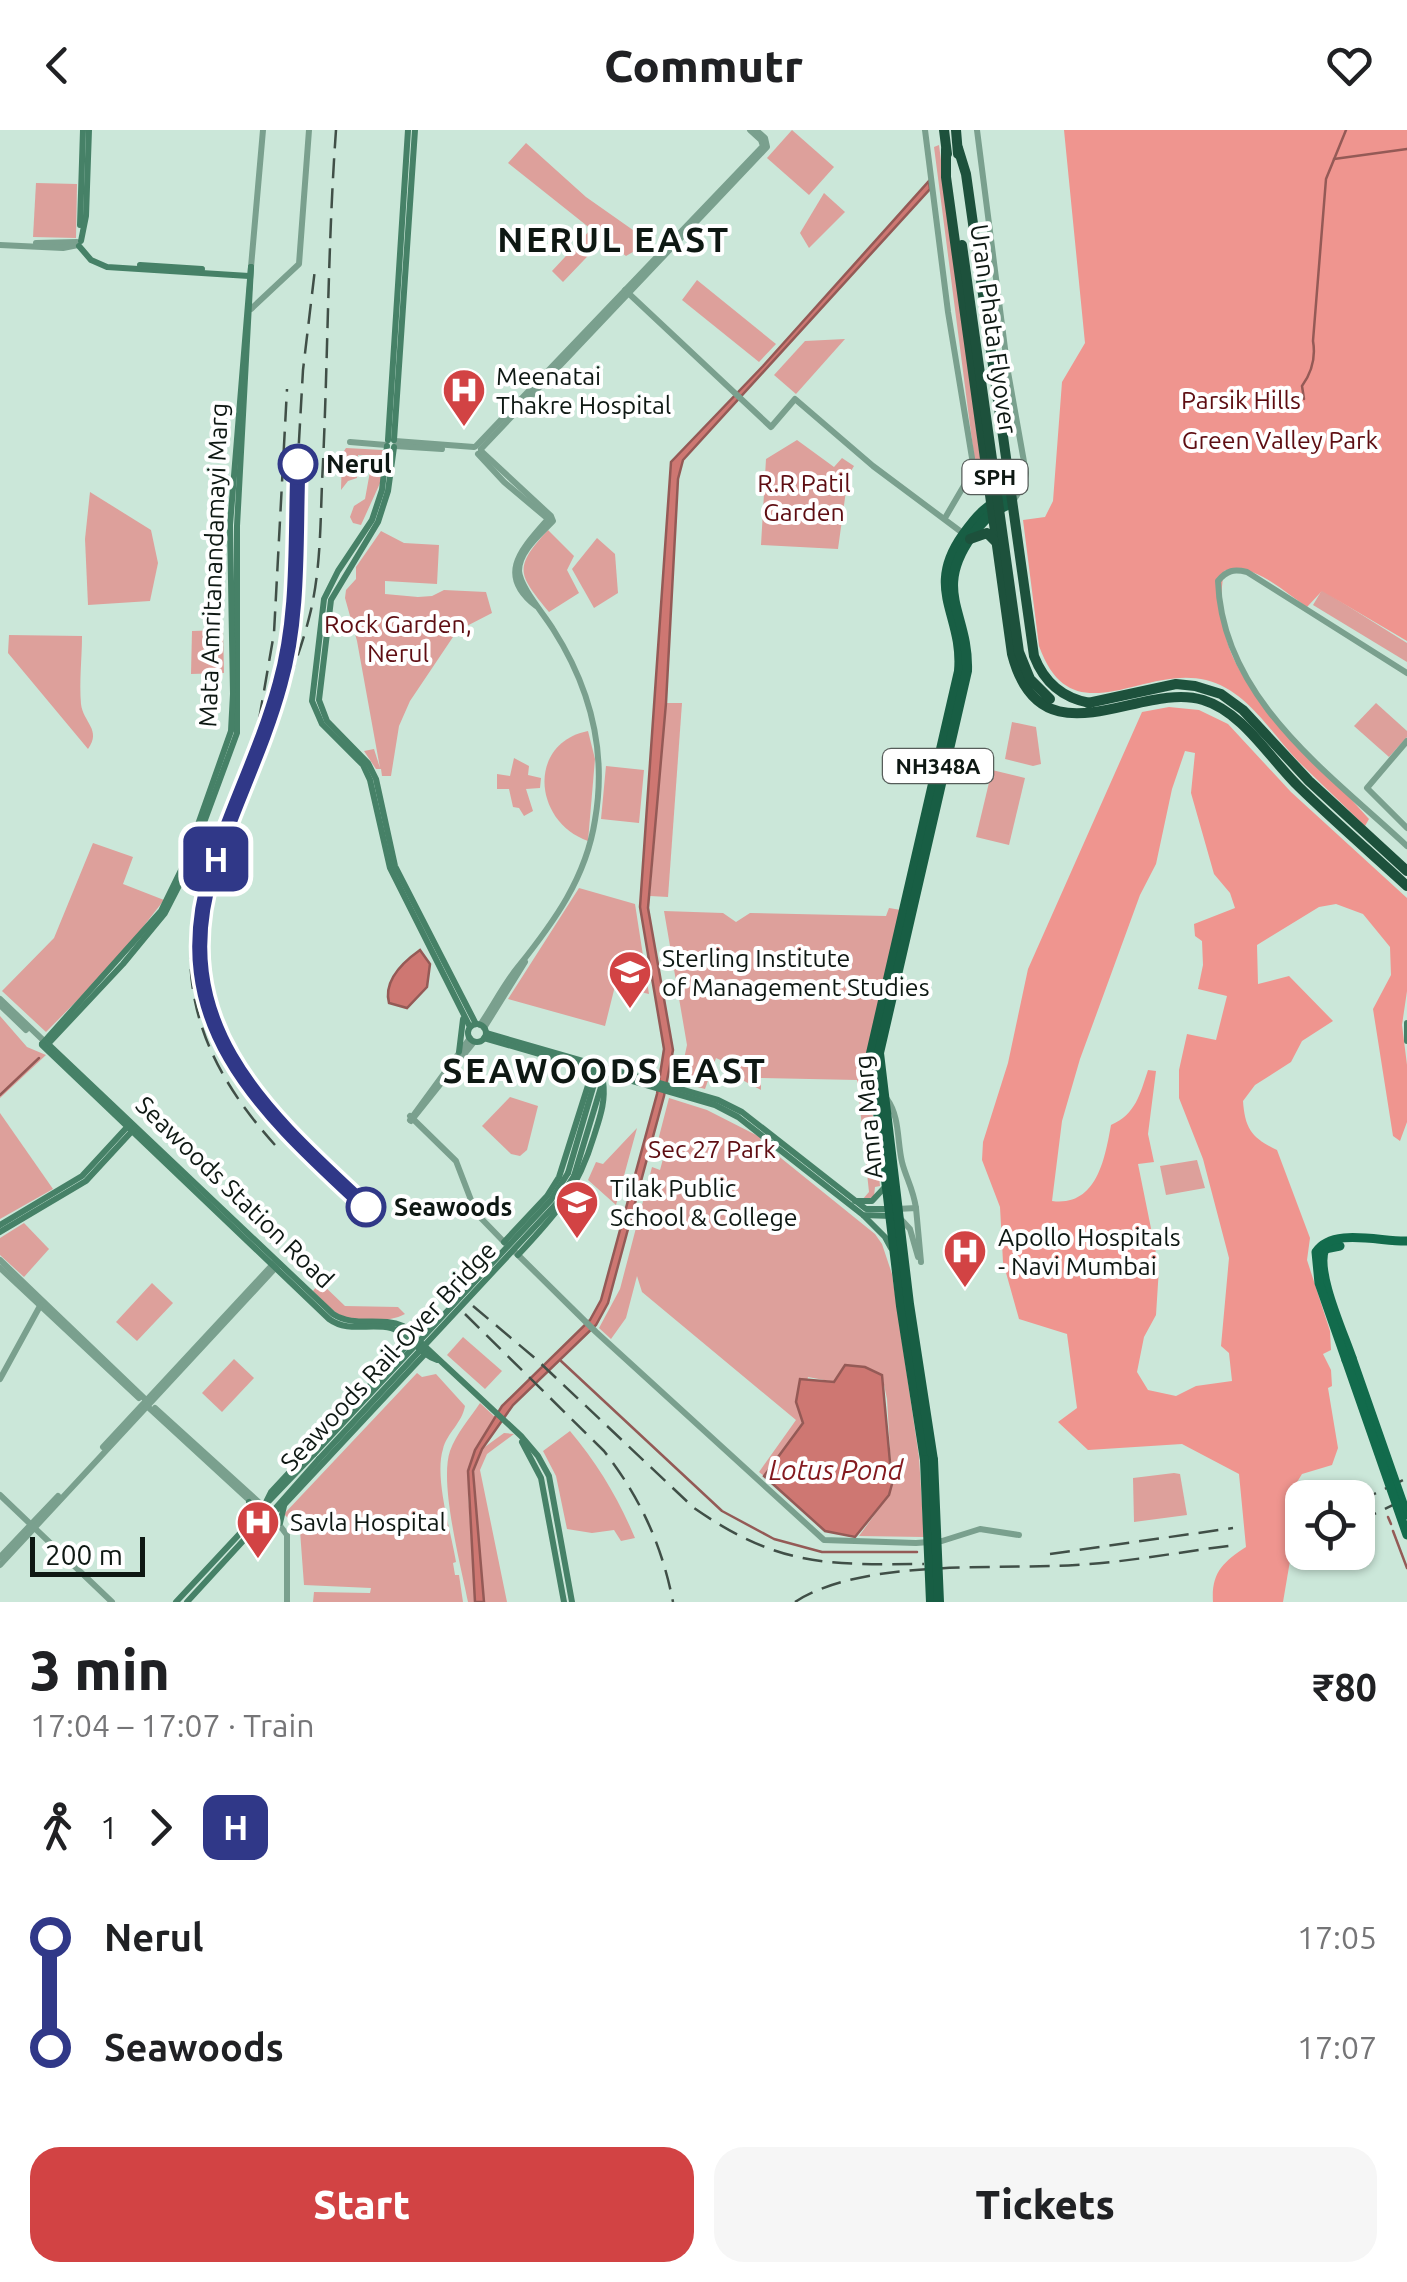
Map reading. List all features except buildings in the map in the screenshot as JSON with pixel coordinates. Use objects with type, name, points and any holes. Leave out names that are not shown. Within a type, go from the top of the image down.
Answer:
[{"type":"highway","name":"SPH","points":[[944,130],[952,149]]},
{"type":"highway","name":"SPH","points":[[952,149],[956,130]]},
{"type":"highway","name":"Uran Phata Flyover","points":[[952,149],[1019,652],[1030,679],[1069,709],[1090,708]]},
{"type":"highway","points":[[952,149],[946,177],[1012,654],[1020,676],[1046,704],[1068,712],[1171,696],[1216,704],[1407,886]]},
{"type":"highway","points":[[952,149],[966,174],[1036,661],[1057,690],[1090,708],[1176,684],[1221,694],[1243,710],[1309,781],[1407,871]]},
{"type":"highway","points":[[976,517],[990,489]]},
{"type":"highway","name":"Amra Marg","points":[[914,1358],[894,1213],[880,1045],[966,671],[967,648],[952,576],[976,517],[1014,496]]},
{"type":"highway","name":"Amra Marg","points":[[914,1358],[895,1259],[894,1213],[886,1184],[872,1053],[959,671],[959,649],[945,575],[952,552],[992,507]]},
{"type":"highway","points":[[967,536],[988,534],[998,546]]},
{"type":"highway","name":"NH348A","points":[[914,1358],[929,1460],[935,1602]]},
{"type":"main road","points":[[86,130],[79,243],[96,259],[114,265],[251,273]]},
{"type":"main road","points":[[412,130],[391,444],[372,520],[324,600],[312,689],[315,713],[322,724],[351,748],[373,780],[395,866],[480,1029]]},
{"type":"main road","name":"Mata Amritanandamayi Marg","points":[[44,1043],[123,964],[166,906],[185,874],[238,727],[237,526],[251,273]]},
{"type":"main road","name":"Mata Amritanandamayi Marg","points":[[166,906],[232,725],[230,525],[251,273]]},
{"type":"main road","points":[[373,780],[390,868],[462,1011],[480,1029],[668,1087],[738,1117],[863,1215],[888,1240],[895,1259]]},
{"type":"main road","points":[[459,1052],[462,1011]]},
{"type":"main road","points":[[1407,1023],[1407,1041]]},
{"type":"main road","points":[[472,1040],[480,1029]]},
{"type":"main road","points":[[472,1040],[480,1029]]},
{"type":"main road","name":"Seawoods Station Road","points":[[44,1043],[339,1326],[392,1328],[412,1339]]},
{"type":"main road","points":[[504,1242],[547,1196],[559,1176],[592,1076],[603,1069]]},
{"type":"main road","name":"Seawoods Rail-Over Bridge","points":[[266,1510],[571,1174],[603,1082],[603,1069]]},
{"type":"main road","name":"Seawoods Rail-Over Bridge","points":[[571,1174],[603,1069]]},
{"type":"main road","points":[[518,1255],[561,1208],[579,1178],[605,1096],[603,1082]]},
{"type":"main road","points":[[668,1087],[704,1094],[742,1112],[854,1201],[869,1210],[894,1213]]},
{"type":"main road","points":[[0,1228],[82,1176],[133,1126]]},
{"type":"main road","points":[[854,1201],[872,1202],[886,1184]]},
{"type":"main road","points":[[863,1215],[894,1213]]},
{"type":"main road","points":[[1407,1244],[1355,1238],[1319,1246],[1314,1258],[1326,1309],[1349,1359],[1407,1514]]},
{"type":"main road","points":[[1407,1244],[1355,1244],[1325,1249],[1322,1257],[1349,1359],[1407,1536]]},
{"type":"main road","name":"Seawoods Station Road","points":[[276,1264],[341,1319],[400,1324],[521,1436]]},
{"type":"main road","points":[[251,1522],[252,1500],[270,1492],[412,1339]]},
{"type":"main road","points":[[280,1522],[284,1505],[427,1352]]},
{"type":"main road","points":[[521,1436],[542,1480],[564,1602]]},
{"type":"main road","points":[[521,1436],[549,1476],[572,1602]]},
{"type":"main road","points":[[187,1602],[266,1510],[270,1492]]},
{"type":"main road","points":[[176,1602],[251,1522],[266,1510],[284,1505]]},
{"type":"street","name":"Mata Amritanandamayi Marg","points":[[251,273],[263,130]]},
{"type":"street","points":[[251,309],[300,264],[309,130]]},
{"type":"street","points":[[477,450],[765,142],[753,130]]},
{"type":"street","points":[[924,130],[972,458],[969,478],[944,518]]},
{"type":"street","points":[[977,130],[1008,372],[1026,473],[1024,484],[1014,496]]},
{"type":"street","points":[[0,243],[79,243]]},
{"type":"street","points":[[627,292],[770,426],[796,399],[873,466],[967,536]]},
{"type":"street","points":[[391,444],[477,450],[553,521],[523,556],[520,567],[524,586],[562,644],[592,710],[599,757],[598,790],[590,844],[576,885],[480,1029]]},
{"type":"street","points":[[1407,673],[1248,572],[1224,573],[1218,582],[1230,644],[1264,707],[1407,846]]},
{"type":"street","points":[[1407,741],[1366,788],[1407,828]]},
{"type":"street","points":[[0,1002],[44,1043]]},
{"type":"street","points":[[412,1119],[459,1052],[472,1040]]},
{"type":"street","points":[[412,1119],[472,1040]]},
{"type":"street","points":[[882,1089],[894,1110],[902,1163],[912,1184],[921,1262],[910,1229],[894,1213]]},
{"type":"street","points":[[412,1119],[453,1164],[473,1215],[824,1540],[916,1543],[942,1541],[980,1529],[1019,1535]]},
{"type":"street","points":[[894,1213],[916,1212]]},
{"type":"street","points":[[0,1260],[147,1403]]},
{"type":"street","points":[[0,1565],[276,1264]]},
{"type":"street","points":[[0,1268],[280,1522],[288,1539],[287,1602]]},
{"type":"street","points":[[0,1379],[40,1306]]},
{"type":"street","points":[[0,1495],[112,1602]]},
{"type":"street","points":[[0,1557],[33,1527]]},
{"type":"green space","points":[[792,130],[834,167],[809,195],[767,158]]},
{"type":"green space","name":"Parsik Hills","points":[[1064,130],[1407,130],[1407,641],[1322,591],[1307,607],[1246,570],[1224,571],[1221,598],[1228,645],[1248,684],[1369,819],[1365,826],[1246,703],[1221,685],[1182,678],[1089,693],[1070,688],[1053,673],[1039,646],[1023,520],[1045,517],[1053,501],[1062,382],[1085,343]]},
{"type":"green space","points":[[526,143],[586,197],[650,242],[626,256],[604,239],[563,282],[552,271],[591,229],[508,163]]},
{"type":"green space","points":[[939,145],[984,487],[968,485],[974,456],[934,147]]},
{"type":"green space","points":[[36,183],[77,184],[76,238],[33,237]]},
{"type":"green space","points":[[824,193],[845,212],[809,248],[800,233]]},
{"type":"green space","points":[[697,280],[776,344],[759,362],[682,300]]},
{"type":"green space","points":[[845,339],[796,394],[774,375],[805,341]]},
{"type":"green space","name":"R.R Patil Garden","points":[[797,440],[834,467],[842,458],[854,466],[848,476],[838,549],[761,545],[766,459]]},
{"type":"green space","points":[[346,448],[383,450],[381,481],[361,525],[353,523],[350,517],[354,506],[365,499],[373,455],[358,455],[357,478],[341,490],[342,454]]},
{"type":"green space","points":[[90,492],[151,530],[158,563],[150,601],[88,605],[85,539]]},
{"type":"green space","points":[[548,530],[574,556],[567,570],[579,593],[549,612],[524,571],[529,553]]},
{"type":"green space","name":"Rock Garden, Nerul","points":[[381,531],[404,543],[439,545],[437,584],[385,581],[385,594],[418,597],[444,590],[486,592],[492,613],[457,631],[410,701],[399,726],[391,776],[382,776],[381,769],[376,769],[364,751],[374,749],[380,768],[357,641],[345,598],[346,590],[356,579],[356,567]]},
{"type":"green space","points":[[597,538],[615,554],[618,593],[594,608],[572,569]]},
{"type":"green space","points":[[1322,590],[1407,643],[1407,662],[1313,605]]},
{"type":"green space","points":[[223,630],[224,673],[191,674],[192,631]]},
{"type":"green space","points":[[9,635],[82,636],[81,704],[93,736],[88,749],[8,653]]},
{"type":"green space","points":[[666,703],[682,703],[668,897],[650,896]]},
{"type":"green space","points":[[1376,703],[1407,731],[1407,737],[1389,757],[1354,726]]},
{"type":"green space","points":[[1169,707],[1199,710],[1228,724],[1291,792],[1407,898],[1407,991],[1402,1025],[1407,1122],[1400,1141],[1393,1136],[1373,1009],[1391,975],[1390,947],[1363,914],[1336,904],[1319,907],[1257,945],[1258,984],[1289,976],[1333,1021],[1302,1041],[1291,1062],[1255,1085],[1243,1101],[1251,1132],[1277,1150],[1310,1238],[1307,1260],[1330,1331],[1331,1350],[1323,1354],[1331,1370],[1332,1386],[1328,1388],[1338,1448],[1332,1465],[1302,1474],[1298,1480],[1285,1480],[1285,1570],[1288,1570],[1283,1602],[1213,1602],[1220,1569],[1246,1547],[1239,1474],[1182,1444],[1088,1450],[1058,1422],[1077,1408],[1067,1334],[1019,1319],[1003,1262],[1000,1207],[982,1160],[983,1142],[1008,1063],[1028,969],[1142,712]],"holes":[[[1185,751],[1195,753],[1191,793],[1214,874],[1230,893],[1235,908],[1194,924],[1195,936],[1202,941],[1198,989],[1227,996],[1216,1040],[1187,1034],[1179,1070],[1179,1098],[1203,1159],[1229,1258],[1221,1346],[1229,1353],[1232,1381],[1196,1386],[1176,1396],[1148,1390],[1137,1372],[1144,1337],[1156,1315],[1159,1268],[1138,1164],[1154,1162],[1148,1134],[1156,1071],[1148,1070],[1132,1109],[1111,1125],[1102,1165],[1089,1188],[1067,1201],[1052,1201],[1062,1121],[1080,1059],[1140,895],[1156,864],[1172,789]]]},
{"type":"green space","points":[[1012,722],[1036,727],[1041,764],[1033,766],[1005,759]]},
{"type":"green space","points":[[588,731],[595,759],[588,841],[556,817],[544,783],[555,751],[568,738]]},
{"type":"green space","points":[[514,758],[529,766],[528,775],[541,778],[540,788],[526,789],[533,811],[524,816],[519,808],[513,807],[509,789],[497,789],[497,774],[510,776]]},
{"type":"green space","points":[[606,766],[644,770],[639,823],[601,819]]},
{"type":"green space","points":[[992,770],[1025,778],[1009,845],[976,837]]},
{"type":"green space","points":[[93,843],[133,857],[123,884],[164,900],[118,959],[46,1032],[2,991],[54,938]]},
{"type":"green space","points":[[579,888],[635,904],[649,994],[615,986],[605,1026],[508,999]]},
{"type":"green space","points":[[889,908],[901,910],[868,1068],[880,1186],[875,1187],[874,1197],[862,1200],[869,1192],[857,1080],[761,1078],[761,1090],[731,1074],[734,1066],[716,1058],[705,1089],[679,1082],[687,1045],[664,911],[723,913],[736,922],[750,913],[886,916]]},
{"type":"green space","points":[[0,1016],[27,1047],[46,1055],[0,1098]]},
{"type":"green space","points":[[510,1097],[538,1106],[527,1150],[520,1156],[511,1154],[482,1126]]},
{"type":"green space","name":"Sec 27 Park","points":[[669,1098],[707,1110],[760,1137],[761,1142],[875,1234],[882,1244],[892,1274],[919,1457],[924,1537],[859,1536],[889,1495],[892,1484],[882,1375],[835,1382],[808,1377],[799,1413],[804,1423],[764,1476],[759,1472],[796,1420],[642,1292],[637,1276],[626,1318],[611,1339],[599,1328],[620,1289],[652,1167],[660,1170],[663,1159],[654,1156]]},
{"type":"green space","points":[[0,1113],[53,1189],[0,1219]]},
{"type":"green space","points":[[637,1128],[616,1205],[588,1180],[596,1162],[603,1164]]},
{"type":"green space","points":[[1197,1160],[1205,1188],[1166,1195],[1160,1166]]},
{"type":"green space","points":[[24,1223],[49,1249],[24,1277],[0,1255],[0,1238]]},
{"type":"green space","points":[[320,1282],[345,1306],[398,1307],[405,1314],[381,1320],[345,1317],[313,1291]]},
{"type":"green space","points":[[152,1283],[173,1303],[137,1341],[116,1322]]},
{"type":"green space","points":[[463,1337],[502,1371],[485,1389],[447,1355]]},
{"type":"green space","points":[[234,1359],[254,1378],[222,1412],[202,1393]]},
{"type":"green space","points":[[417,1373],[422,1377],[436,1374],[465,1406],[445,1443],[441,1461],[444,1505],[456,1562],[453,1563],[463,1602],[313,1602],[314,1592],[370,1593],[371,1588],[304,1585],[300,1531],[284,1514]]},
{"type":"green space","points":[[480,1403],[496,1418],[475,1450],[468,1491],[475,1602],[468,1602],[452,1525],[447,1465],[456,1438]]},
{"type":"green space","points":[[570,1431],[607,1482],[635,1538],[621,1541],[614,1530],[592,1533],[567,1529],[556,1476],[543,1451]]},
{"type":"green space","points":[[504,1433],[514,1434],[487,1454],[480,1470],[507,1602],[484,1602],[473,1471],[482,1449]]},
{"type":"green space","points":[[1180,1474],[1187,1515],[1134,1522],[1133,1478]]},
{"type":"water","points":[[929,181],[930,189],[683,460],[678,479],[666,703],[648,908],[673,1050],[608,1303],[596,1325],[513,1405],[482,1449],[473,1471],[484,1602],[475,1602],[468,1471],[475,1450],[502,1406],[590,1320],[601,1300],[657,1094],[664,1049],[640,907],[671,462]]},
{"type":"water","points":[[420,950],[430,964],[427,987],[407,1008],[389,1003],[392,979]]},
{"type":"water","name":"Lotus Pond","points":[[845,1365],[865,1367],[882,1375],[892,1484],[889,1495],[855,1537],[825,1531],[764,1476],[803,1423],[796,1402],[800,1379],[834,1382]]},
{"type":"waterway","points":[[1304,399],[1302,386],[1313,359],[1326,179],[1346,130]]},
{"type":"waterway","points":[[1334,159],[1407,149]]},
{"type":"waterway","points":[[0,1095],[39,1058]]},
{"type":"waterway","points":[[561,1361],[722,1511],[774,1539],[822,1552],[917,1552]]},
{"type":"waterway","points":[[1388,1517],[1391,1524]]},
{"type":"waterway","points":[[1393,1531],[1407,1568]]},
{"type":"railway","points":[[293,1126],[261,1088],[235,1047],[216,1002],[208,953],[218,868],[247,782],[298,655],[317,577],[336,130]]},
{"type":"railway","points":[[287,653],[303,370],[315,269]]},
{"type":"railway","points":[[259,720],[274,633],[287,389]]},
{"type":"railway","points":[[201,880],[190,955],[200,1023],[229,1085],[275,1145]]},
{"type":"railway","points":[[473,1306],[536,1359],[694,1508],[724,1527],[751,1541],[803,1558],[858,1564],[924,1564]]},
{"type":"railway","points":[[465,1314],[617,1468],[648,1522],[673,1602]]},
{"type":"railway","points":[[1375,1494],[1407,1478]]},
{"type":"railway","points":[[1375,1514],[1407,1498]]},
{"type":"railway","points":[[1050,1554],[1233,1528]]},
{"type":"railway","points":[[795,1602],[823,1588],[893,1572],[1096,1564],[1237,1545]]},
{"type":"train","name":"H","points":[[298,464],[289,645],[280,687],[212,872],[202,956],[212,1015],[246,1086],[270,1115],[366,1207]]},
{"type":"place","name":"Meenatai Thakre Hospital","points":[[464,428]]},
{"type":"place","name":"Nerul","points":[[298,464]]},
{"type":"place","name":"Sterling Institute of Management Studies","points":[[630,1010]]},
{"type":"place","name":"Seawoods","points":[[366,1207]]},
{"type":"place","name":"Tilak Public School & College","points":[[577,1240]]},
{"type":"place","name":"Apollo Hospitals - Navi Mumbai","points":[[965,1289]]},
{"type":"place","name":"Savla Hospital","points":[[258,1560]]},
{"type":"district","name":"NERUL EAST","points":[[614,240]]},
{"type":"district","name":"SEAWOODS EAST","points":[[605,1071]]},
{"type":"park label","name":"Green Valley Park","points":[[1280,440]]}]
